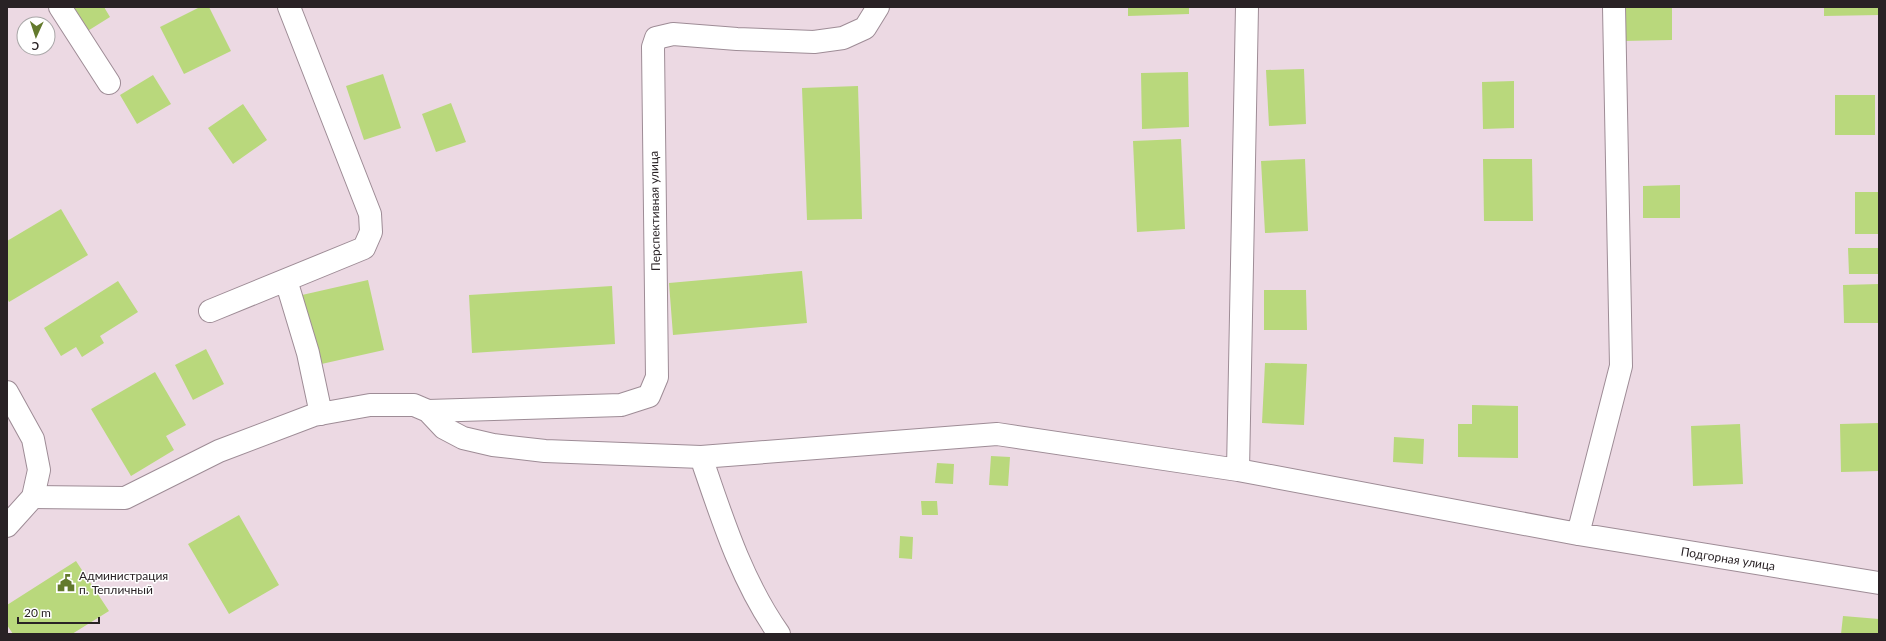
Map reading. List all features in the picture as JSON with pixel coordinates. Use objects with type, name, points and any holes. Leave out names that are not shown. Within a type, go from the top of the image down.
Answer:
[{"type":"street","points":[[60,7],[109,83]]},
{"type":"street","points":[[210,311],[364,248],[371,232],[370,214],[289,7]]},
{"type":"street","name":"Перспективная улица","points":[[428,411],[621,405],[649,396],[656,377],[653,47],[656,38],[673,34],[737,40],[814,42],[843,38],[866,28],[878,7]]},
{"type":"street","points":[[1238,470],[1247,7]]},
{"type":"street","points":[[1578,534],[1621,366],[1614,7]]},
{"type":"street","points":[[286,280],[308,353],[321,414]]},
{"type":"street","points":[[7,392],[33,439],[39,470],[33,497],[7,526]]},
{"type":"street","points":[[33,497],[125,498],[219,451],[314,414],[378,405],[414,405],[428,411]]},
{"type":"street","name":"Подгорная улица","points":[[428,411],[440,424],[457,434],[493,445],[545,451],[701,456],[997,434],[1238,470],[1578,534],[1879,583]]},
{"type":"street","points":[[701,456],[726,530],[748,583],[779,634]]},
{"type":"building","points":[[71,7],[104,7],[110,17],[86,32]]},
{"type":"building","points":[[200,7],[209,7],[231,51],[184,74],[160,27]]},
{"type":"building","points":[[1128,7],[1189,7],[1189,14],[1128,16]]},
{"type":"building","points":[[1623,7],[1672,7],[1672,40],[1623,41]]},
{"type":"building","points":[[1824,7],[1879,7],[1879,15],[1824,16]]},
{"type":"building","points":[[1304,69],[1306,124],[1269,126],[1266,70]]},
{"type":"building","points":[[1188,72],[1189,127],[1142,129],[1141,73]]},
{"type":"building","points":[[383,74],[401,128],[364,140],[346,86]]},
{"type":"building","points":[[153,75],[171,104],[137,124],[120,95]]},
{"type":"building","points":[[1514,81],[1514,128],[1483,129],[1482,82]]},
{"type":"building","points":[[858,86],[862,219],[807,220],[802,88]]},
{"type":"building","points":[[1835,95],[1875,95],[1875,135],[1835,135]]},
{"type":"building","points":[[451,103],[466,142],[436,152],[422,114]]},
{"type":"building","points":[[243,104],[267,140],[233,164],[208,128]]},
{"type":"building","points":[[1181,139],[1185,229],[1137,232],[1133,141]]},
{"type":"building","points":[[1305,159],[1308,231],[1265,233],[1261,161]]},
{"type":"building","points":[[1483,159],[1532,159],[1533,221],[1484,221]]},
{"type":"building","points":[[1680,185],[1680,218],[1643,218],[1643,186]]},
{"type":"building","points":[[1855,192],[1879,192],[1879,234],[1855,234]]},
{"type":"building","points":[[61,209],[88,255],[9,302],[7,298],[7,241]]},
{"type":"building","points":[[1848,248],[1879,248],[1879,274],[1849,274]]},
{"type":"building","points":[[802,271],[807,323],[673,335],[669,283]]},
{"type":"building","points":[[368,280],[384,350],[317,365],[302,295]]},
{"type":"building","points":[[118,281],[138,312],[100,336],[104,343],[82,357],[76,347],[61,356],[44,328]]},
{"type":"building","points":[[1879,284],[1879,323],[1844,323],[1843,285]]},
{"type":"building","points":[[612,286],[615,344],[472,353],[469,295]]},
{"type":"building","points":[[1264,290],[1306,290],[1307,330],[1264,330]]},
{"type":"building","points":[[206,349],[224,384],[193,400],[175,365]]},
{"type":"building","points":[[1265,363],[1307,364],[1304,425],[1262,423]]},
{"type":"building","points":[[155,372],[186,425],[166,436],[174,450],[131,476],[91,409]]},
{"type":"building","points":[[1472,405],[1518,406],[1518,458],[1458,457],[1458,424],[1472,424]]},
{"type":"building","points":[[1879,423],[1879,471],[1841,472],[1840,424]]},
{"type":"building","points":[[1740,424],[1743,484],[1693,486],[1691,426]]},
{"type":"building","points":[[1394,437],[1424,439],[1423,464],[1393,462]]},
{"type":"building","points":[[991,456],[1010,457],[1008,486],[989,485]]},
{"type":"building","points":[[937,463],[954,464],[953,484],[935,483]]},
{"type":"building","points":[[921,501],[937,501],[938,515],[922,515]]},
{"type":"building","points":[[239,515],[279,585],[229,614],[188,544]]},
{"type":"building","points":[[900,536],[913,537],[912,559],[899,558]]},
{"type":"building","name":"Администрация п. Тепличный","points":[[76,561],[109,611],[72,634],[13,634],[7,625],[7,605]]},
{"type":"building","points":[[1843,616],[1879,619],[1879,634],[1841,634]]},
{"type":"place","name":"Администрация п. Тепличный","points":[[66,583]]}]
